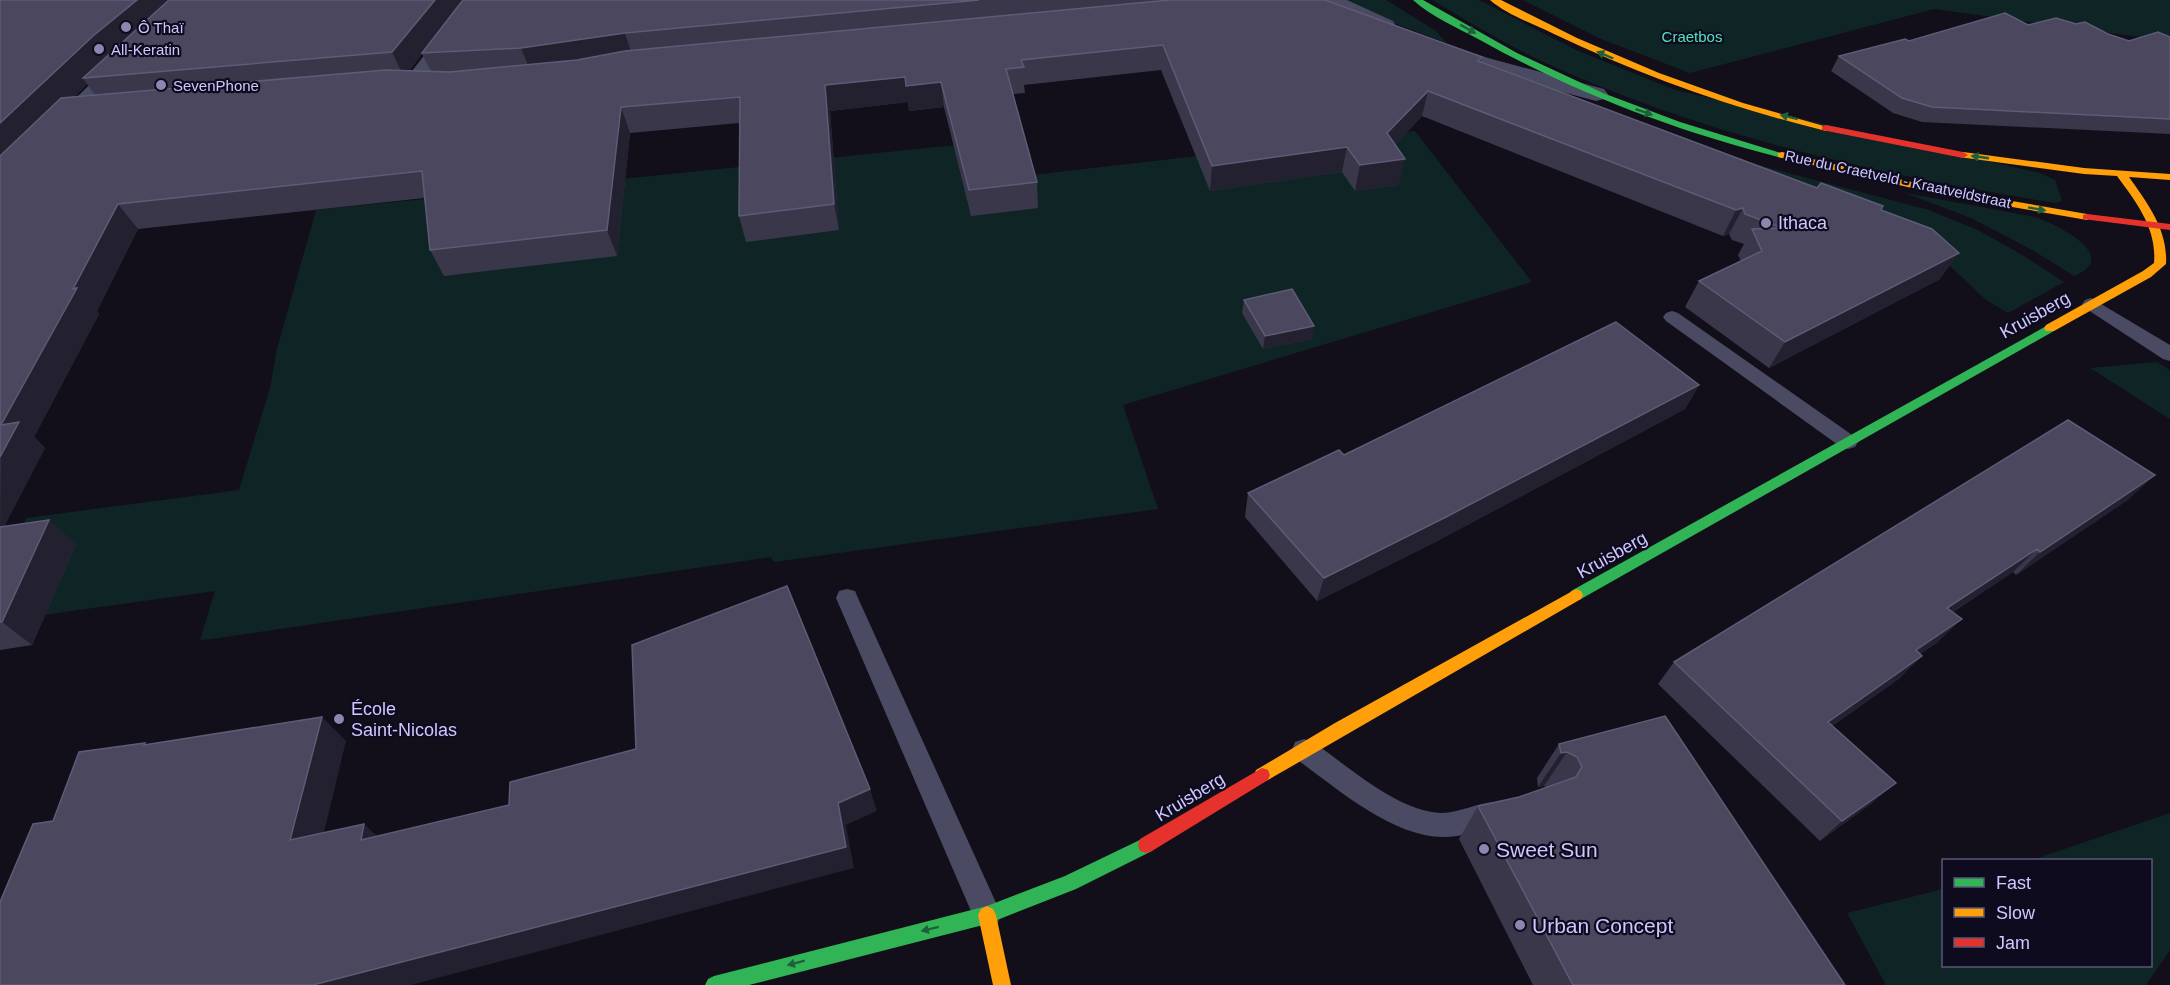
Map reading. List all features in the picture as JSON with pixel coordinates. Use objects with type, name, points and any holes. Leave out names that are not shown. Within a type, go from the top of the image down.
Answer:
[{"type":"street","points":[[411,86],[479,0]]},
{"type":"street","points":[[1306,3],[1330,0],[1404,35]]},
{"type":"street","name":"Rue du Craetveld - Kraatveldstraat","points":[[1417,0],[1514,54],[1597,94]]},
{"type":"street","name":"Rue du Craetveld - Kraatveldstraat","points":[[1494,0],[1565,38],[1631,66],[1708,94],[1780,115],[1839,130],[1963,154],[2039,166],[2170,177]]},
{"type":"street","name":"Rue du Craetveld - Kraatveldstraat","points":[[1426,43],[1480,63],[1597,94],[1707,132],[1838,169],[2000,202],[2108,220],[2163,226]]},
{"type":"street","points":[[0,186],[147,44]]},
{"type":"street","points":[[386,87],[441,88]]},
{"type":"street","points":[[71,115],[105,112]]},
{"type":"street","name":"Kruisberg","points":[[714,985],[987,915],[1070,883],[1133,853],[1304,750],[2160,265],[2164,254],[2163,226],[2121,174]]},
{"type":"street","points":[[987,915],[1002,985]]},
{"type":"lane","points":[[2091,304],[2170,354]]},
{"type":"lane","points":[[1672,316],[1848,442]]},
{"type":"lane","points":[[847,598],[987,915]]},
{"type":"lane","points":[[1304,750],[1404,816],[1423,824],[1455,824],[1521,806]]},
{"type":"green space","points":[[1347,0],[1386,0],[1436,31],[1447,43],[1391,22]]},
{"type":"green space","points":[[1432,0],[1479,0],[1576,50],[1675,90],[2040,173],[2055,180],[2062,201],[2056,203],[1989,192],[1856,165],[1725,130],[1597,85],[1535,58]]},
{"type":"green space","name":"Craetbos","points":[[1523,0],[2170,0],[2170,41],[1934,9],[1690,73],[1601,39]]},
{"type":"green space","points":[[1415,131],[1532,282],[1123,405],[1158,509],[774,562],[771,557],[211,639],[200,640],[215,591],[0,621],[0,555],[12,553],[26,518],[239,490],[270,388],[277,349],[316,210],[996,141],[1014,177]]},
{"type":"green space","points":[[1709,152],[1929,210],[1978,230],[2064,282],[2008,313],[1985,299],[1929,246]]},
{"type":"green space","points":[[1905,193],[2035,217],[2069,233],[2088,250],[2091,259],[2087,268],[2074,276],[2034,251],[1971,218]]},
{"type":"green space","points":[[2157,362],[2170,370],[2170,419],[2090,368]]},
{"type":"green space","points":[[2170,813],[2170,950],[2146,985],[1886,985],[1847,913],[1942,889],[1942,967],[2152,967],[2152,859],[2035,859]]},
{"type":"building","points":[[0,0],[137,0],[93,36],[0,123]]},
{"type":"building","points":[[169,0],[435,0],[392,52],[83,78]]},
{"type":"building","points":[[463,0],[979,0],[625,33],[521,48],[422,53]]},
{"type":"building","points":[[1170,0],[1325,0],[1482,57],[1478,61],[1817,188],[1821,183],[1883,206],[1881,210],[1932,229],[1959,253],[1785,342],[1699,281],[1762,251],[1752,229],[1782,228],[1745,214],[1743,208],[1736,210],[1428,91],[1387,133],[1405,159],[1360,165],[1347,147],[1212,166],[1163,45],[1021,60],[1024,67],[1006,69],[1037,182],[969,190],[941,82],[906,86],[905,77],[825,85],[834,204],[739,216],[740,97],[621,107],[607,230],[430,250],[422,171],[118,204],[73,289],[77,288],[1,425],[19,422],[0,457],[0,156],[61,98],[386,70],[450,72],[577,60],[625,51]]},
{"type":"building","points":[[2005,13],[2028,25],[2056,18],[2076,24],[2085,22],[2108,34],[2129,41],[2158,32],[2170,37],[2170,119],[1932,107],[1902,98],[1839,56],[1905,39],[1909,41]]},
{"type":"building","points":[[1292,289],[1314,326],[1265,336],[1244,300]]},
{"type":"building","points":[[1616,322],[1699,385],[1324,578],[1248,493],[1339,450],[1344,455]]},
{"type":"building","points":[[2068,420],[2155,475],[2040,552],[2037,549],[1947,608],[1962,619],[1916,650],[1922,656],[1828,722],[1896,783],[1842,821],[1674,662]]},
{"type":"building","points":[[49,520],[2,622],[0,622],[0,527]]},
{"type":"building","points":[[787,586],[870,789],[838,803],[846,847],[313,985],[0,985],[0,902],[33,824],[53,821],[79,752],[145,743],[144,745],[322,717],[290,840],[364,824],[361,840],[509,805],[510,782],[636,749],[632,645]]},
{"type":"building","points":[[1665,716],[1845,985],[1573,985],[1478,806],[1519,797],[1576,777],[1582,767],[1577,757],[1567,752],[1561,753],[1559,744]]},
{"type":"tram line","points":[[70,108],[102,77]]},
{"type":"traffic: fast","points":[[1417,0],[1514,55],[1599,95],[1676,124],[1782,155]]},
{"type":"traffic: fast","points":[[1576,595],[2050,328]]},
{"type":"traffic: fast","points":[[714,985],[987,915],[1070,883],[1146,845]]},
{"type":"traffic: slow","points":[[1494,0],[1614,58],[1697,91],[1826,128]]},
{"type":"traffic: slow","points":[[1782,155],[1942,192],[2087,217]]},
{"type":"traffic: slow","points":[[1963,155],[2084,171],[2170,177]]},
{"type":"traffic: slow","points":[[2050,328],[2147,274],[2160,264],[2159,240],[2150,216],[2121,174]]},
{"type":"traffic: slow","points":[[1262,775],[1576,595]]},
{"type":"traffic: slow","points":[[987,915],[1002,985]]},
{"type":"traffic: jam","points":[[1826,128],[1963,155]]},
{"type":"traffic: jam","points":[[2087,217],[2170,227]]},
{"type":"traffic: jam","points":[[1146,845],[1262,775]]},
{"type":"place","name":"Ô Thaï","points":[[126,27]]},
{"type":"place","name":"All-Keratin","points":[[99,49]]},
{"type":"place","name":"SevenPhone","points":[[161,85]]},
{"type":"place","name":"Ithaca","points":[[1766,223]]},
{"type":"place","name":"École Saint-Nicolas","points":[[339,719]]},
{"type":"place","name":"Sweet Sun","points":[[1484,849]]},
{"type":"place","name":"Urban Concept","points":[[1520,925]]}]
